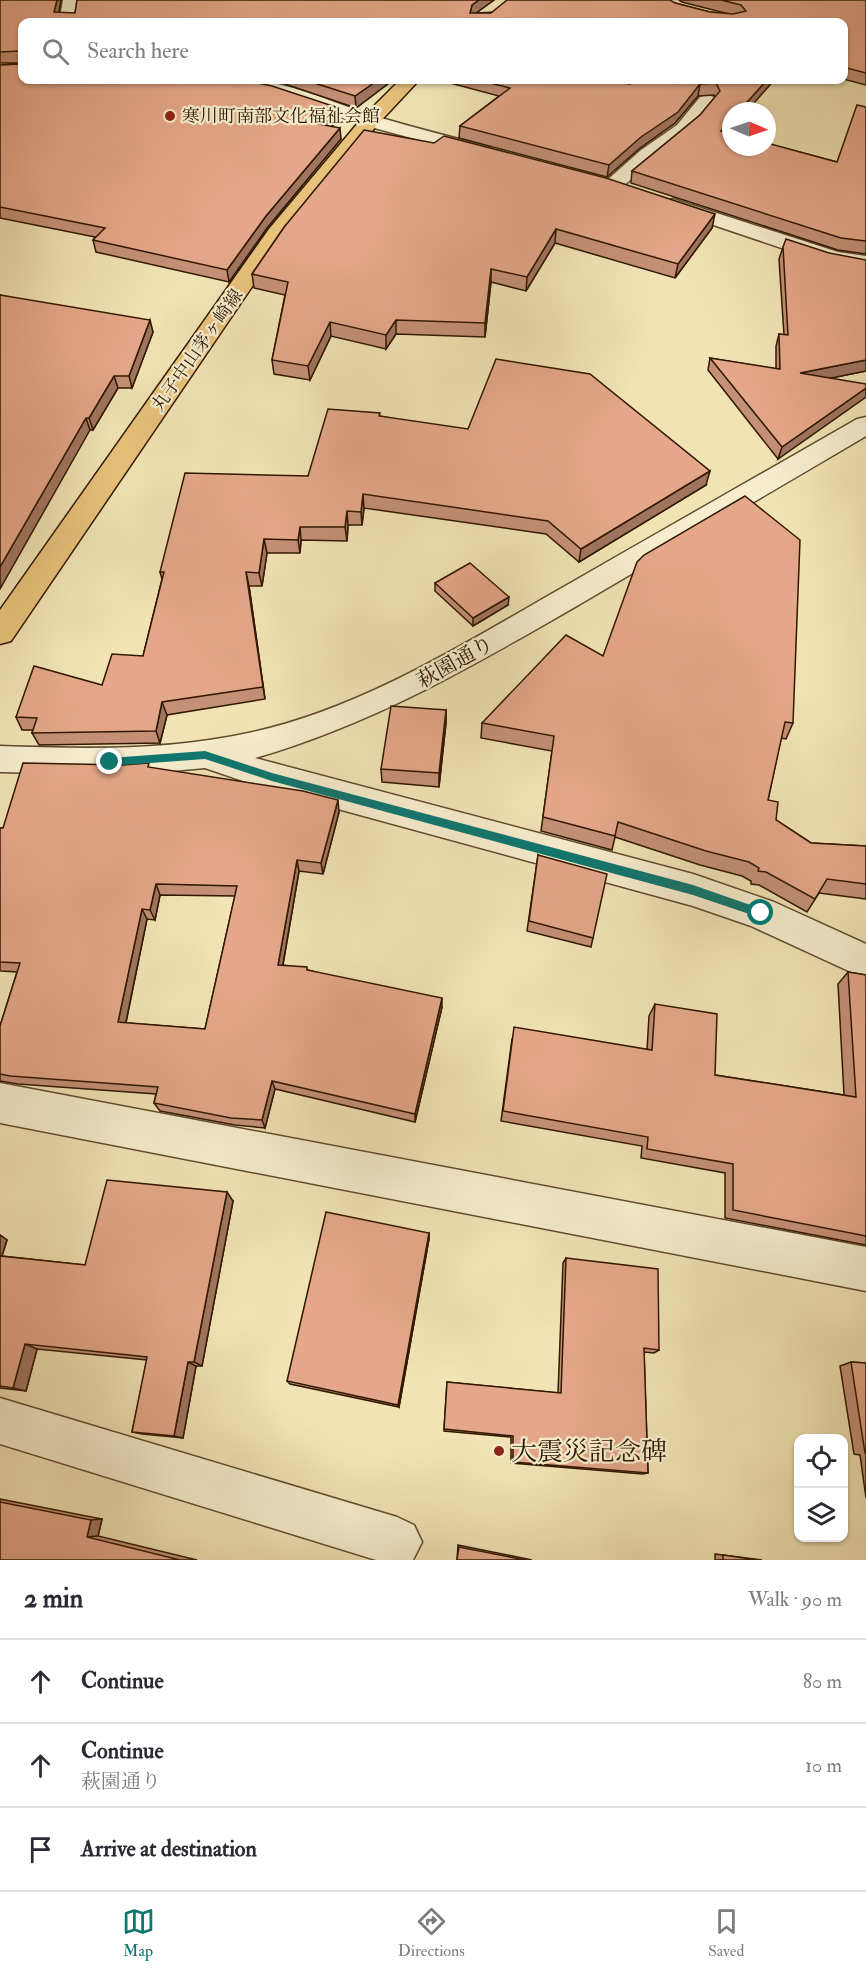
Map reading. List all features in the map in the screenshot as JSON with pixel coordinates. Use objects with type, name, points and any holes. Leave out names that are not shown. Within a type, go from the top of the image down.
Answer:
[{"type":"main road","name":"丸子中山茅ヶ崎線","points":[[0,633],[277,234],[370,121],[406,84]]},
{"type":"street","points":[[69,18],[71,0]]},
{"type":"street","points":[[251,84],[279,90],[370,121],[497,155]]},
{"type":"street","points":[[612,186],[648,154],[684,129],[707,101]]},
{"type":"street","points":[[589,179],[634,193]]},
{"type":"street","points":[[657,200],[834,258],[866,263]]},
{"type":"street","name":"萩園通り","points":[[0,759],[110,762],[205,755],[288,737],[379,702],[453,665],[866,425]]},
{"type":"street","points":[[205,755],[272,777],[693,890],[761,913],[866,962]]},
{"type":"street","points":[[0,1103],[866,1269]]},
{"type":"street","points":[[0,1421],[397,1542]]},
{"type":"building","points":[[0,0],[57,0],[54,12],[75,13],[77,0],[479,0],[472,5],[470,13],[491,13],[507,0],[670,0],[710,12],[733,14],[746,11],[741,5],[721,0],[866,0],[866,73],[848,68],[848,18],[18,18],[18,51],[0,52]]},
{"type":"building","points":[[18,64],[18,84],[263,84],[339,108],[319,124],[340,128],[266,216],[227,270],[93,240],[105,228],[0,207],[0,65]]},
{"type":"building","points":[[318,84],[372,84],[355,96]]},
{"type":"building","points":[[494,84],[700,84],[678,112],[641,137],[609,165],[460,126],[510,88]]},
{"type":"building","points":[[716,84],[763,84],[747,102],[722,102],[722,156],[776,156],[776,145],[837,162],[857,105],[866,107],[866,241],[841,238],[632,171],[700,115],[720,91]]},
{"type":"building","points":[[364,130],[434,143],[444,136],[606,178],[715,214],[678,264],[556,229],[527,277],[491,269],[485,323],[396,320],[386,335],[330,322],[308,366],[272,360],[288,282],[252,274],[285,226]]},
{"type":"building","points":[[786,239],[829,253],[866,260],[866,360],[800,373],[866,384],[866,388],[782,447],[710,358],[780,369],[779,334],[788,335],[783,247]]},
{"type":"building","points":[[0,295],[150,320],[129,376],[114,376],[89,418],[86,418],[0,567]]},
{"type":"building","points":[[496,359],[590,374],[710,471],[581,549],[548,521],[363,494],[361,512],[347,511],[345,527],[300,527],[298,540],[264,539],[259,573],[246,572],[263,687],[162,702],[156,731],[32,733],[37,718],[16,717],[34,666],[102,685],[112,654],[143,656],[164,572],[160,572],[185,473],[308,476],[328,409],[380,413],[379,416],[468,429]]},
{"type":"building","points":[[745,496],[800,540],[793,723],[785,722],[768,800],[778,802],[776,820],[811,843],[866,846],[866,884],[827,879],[815,899],[766,872],[758,871],[759,868],[749,862],[706,851],[618,822],[615,836],[543,817],[554,736],[482,723],[566,635],[603,656],[637,562],[644,555]]},
{"type":"building","points":[[470,563],[509,597],[473,618],[435,583]]},
{"type":"building","points":[[391,706],[446,710],[439,773],[381,769]]},
{"type":"building","points":[[23,763],[123,765],[149,763],[148,767],[303,791],[338,800],[321,863],[297,860],[278,965],[307,967],[307,970],[442,998],[415,1114],[272,1081],[262,1120],[231,1118],[154,1103],[158,1087],[0,1074],[0,1026],[20,963],[0,962],[0,828],[3,828]],"holes":[[[156,884],[237,886],[205,1029],[118,1022],[142,909],[150,910]]]},
{"type":"building","points":[[538,855],[607,874],[593,938],[529,921]]},
{"type":"building","points":[[848,972],[866,975],[866,1236],[733,1210],[733,1164],[647,1149],[648,1137],[503,1111],[514,1027],[652,1050],[655,1004],[717,1014],[715,1075],[856,1097]]},
{"type":"building","points":[[107,1180],[227,1192],[194,1362],[188,1362],[174,1436],[132,1432],[147,1357],[25,1344],[13,1388],[0,1386],[0,1256],[85,1265]]},
{"type":"building","points":[[326,1212],[429,1233],[398,1405],[287,1381]]},
{"type":"building","points":[[566,1258],[658,1269],[659,1350],[644,1348],[648,1473],[513,1462],[513,1436],[444,1429],[447,1382],[561,1393]]},
{"type":"building","points":[[851,1362],[866,1363],[866,1453],[865,1453]]},
{"type":"building","points":[[0,1502],[91,1520],[87,1537],[180,1560],[0,1560]]},
{"type":"building","points":[[459,1547],[525,1560],[457,1560]]},
{"type":"building","points":[[723,1555],[757,1560],[723,1560]]},
{"type":"place","name":"寒川町南部文化福祉会館","points":[[170,116]]},
{"type":"place","name":"大震災記念碑","points":[[499,1451]]},
{"type":"route","points":[[110,762],[205,755],[272,777],[693,890],[761,913]]}]
